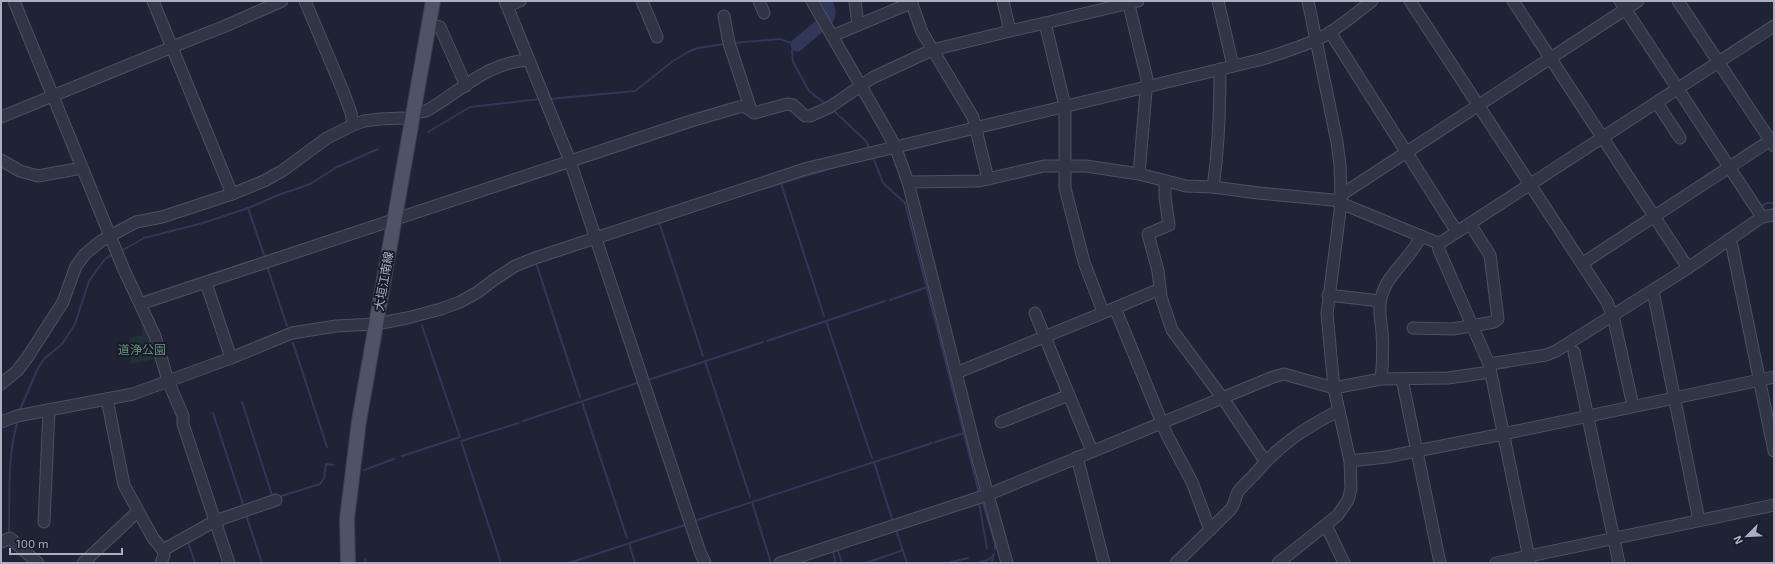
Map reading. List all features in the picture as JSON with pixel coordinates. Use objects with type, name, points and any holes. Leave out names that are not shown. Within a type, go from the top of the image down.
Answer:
[{"type":"main road","name":"大垣江南線","points":[[348,563],[347,519],[358,429],[433,1]]},
{"type":"street","points":[[14,1],[124,270],[155,336],[168,381],[183,416],[183,424],[229,563]]},
{"type":"street","points":[[153,1],[232,194]]},
{"type":"street","points":[[1,117],[223,27],[282,1]]},
{"type":"street","points":[[305,1],[343,91],[351,113],[353,125]]},
{"type":"street","points":[[520,1],[506,4],[570,161],[700,552],[705,563]]},
{"type":"street","points":[[642,1],[657,37]]},
{"type":"street","points":[[759,1],[764,13]]},
{"type":"street","points":[[812,1],[895,146],[908,182],[987,495],[1007,563]]},
{"type":"street","points":[[855,1],[858,25]]},
{"type":"street","points":[[1003,1],[1010,31]]},
{"type":"street","points":[[1218,1],[1233,66]]},
{"type":"street","points":[[1278,563],[1338,515],[1348,500],[1352,489],[1350,461],[1334,388],[1327,314],[1328,295],[1341,199],[1337,142],[1308,1]]},
{"type":"street","points":[[1,422],[17,416],[133,394],[231,358],[292,333],[336,326],[376,324],[441,309],[460,302],[478,292],[515,266],[535,258],[808,168],[1276,55],[1316,40],[1330,32],[1372,1]]},
{"type":"street","points":[[1410,1],[1607,302],[1613,316],[1633,406]]},
{"type":"street","points":[[1513,1],[1688,268]]},
{"type":"street","points":[[1582,263],[1773,142],[1678,1]]},
{"type":"street","points":[[832,36],[911,2],[922,32],[972,116],[988,179]]},
{"type":"street","points":[[140,304],[691,121],[739,107],[744,106],[754,113],[788,104],[793,106],[805,116],[810,116],[830,107],[860,86],[932,50],[1132,2],[1147,79],[1139,174]]},
{"type":"street","points":[[908,182],[979,181],[1044,166],[1086,166],[1139,174],[1186,186],[1213,187],[1333,200],[1341,199],[1407,153],[1629,5],[1762,217]]},
{"type":"street","points":[[724,16],[729,43],[751,110]]},
{"type":"street","points":[[1045,23],[1065,106],[1065,188],[1079,245],[1103,312]]},
{"type":"street","points":[[429,25],[440,27],[466,86]]},
{"type":"street","points":[[1341,199],[1438,243],[1470,224],[1774,26]]},
{"type":"street","points":[[1330,32],[1457,232]]},
{"type":"street","points":[[1,384],[17,370],[27,358],[62,302],[76,266],[85,254],[110,236],[136,222],[162,217],[232,194],[273,177],[327,138],[353,125],[364,121],[412,117],[426,111],[493,68],[504,64],[529,60]]},
{"type":"street","points":[[1213,187],[1219,137],[1220,69]]},
{"type":"street","points":[[1657,103],[1680,138]]},
{"type":"street","points":[[1,160],[20,171],[38,176],[82,168]]},
{"type":"street","points":[[1165,181],[1165,197],[1169,225],[1148,234],[1158,271],[1160,289],[1172,330],[1222,397],[1266,461]]},
{"type":"street","points":[[780,563],[987,495],[1222,397],[1284,374],[1334,388],[1381,379],[1448,378],[1546,355],[1556,351],[1653,291],[1762,217],[1774,215]]},
{"type":"street","points":[[1413,328],[1453,329],[1494,322],[1498,319],[1490,255],[1470,224]]},
{"type":"street","points":[[1381,379],[1384,356],[1379,310],[1380,301],[1391,277],[1418,244],[1421,236]]},
{"type":"street","points":[[1728,240],[1732,246],[1774,451]]},
{"type":"street","points":[[1438,243],[1439,250],[1490,368],[1529,560]]},
{"type":"street","points":[[206,283],[231,358]]},
{"type":"street","points":[[956,373],[1160,289]]},
{"type":"street","points":[[1653,291],[1699,520]]},
{"type":"street","points":[[1328,295],[1380,301]]},
{"type":"street","points":[[1115,308],[1161,422],[1192,482],[1210,530]]},
{"type":"street","points":[[1035,313],[1092,451]]},
{"type":"street","points":[[1574,352],[1619,563]]},
{"type":"street","points":[[1350,461],[1386,457],[1503,434],[1774,377]]},
{"type":"street","points":[[1402,379],[1440,563]]},
{"type":"street","points":[[1001,422],[1069,395]]},
{"type":"street","points":[[107,399],[124,485],[153,538],[162,559],[215,521],[276,500]]},
{"type":"street","points":[[44,522],[49,410]]},
{"type":"street","points":[[1176,563],[1231,509],[1238,493],[1284,443],[1338,411]]},
{"type":"street","points":[[1077,457],[1104,563]]},
{"type":"street","points":[[1496,563],[1529,560],[1614,539],[1774,505]]},
{"type":"street","points":[[83,563],[110,536],[134,515],[139,513]]},
{"type":"street","points":[[1326,525],[1344,563]]},
{"type":"street","points":[[1,542],[10,538],[38,563]]},
{"type":"green space","name":"道浄公園","points":[[140,311],[159,358],[131,364],[129,338],[143,335]]},
{"type":"waterway","points":[[825,1],[829,12],[828,18]]},
{"type":"waterway","points":[[797,45],[822,24]]},
{"type":"waterway","points":[[733,43],[780,39],[797,45],[792,51],[793,62],[809,91],[827,105]]},
{"type":"waterway","points":[[549,99],[635,91],[673,61],[690,51],[698,48],[725,44]]},
{"type":"waterway","points":[[428,132],[470,107],[540,99]]},
{"type":"waterway","points":[[833,110],[866,141],[870,149]]},
{"type":"waterway","points":[[121,251],[144,238],[203,223],[248,208],[310,184],[337,167],[378,149]]},
{"type":"waterway","points":[[873,157],[883,183],[905,203],[979,493]]},
{"type":"waterway","points":[[847,164],[873,158]]},
{"type":"waterway","points":[[748,193],[836,167]]},
{"type":"waterway","points":[[781,183],[824,316]]},
{"type":"waterway","points":[[1761,206],[1767,203],[1774,203]]},
{"type":"waterway","points":[[248,208],[265,258]]},
{"type":"waterway","points":[[659,222],[703,356]]},
{"type":"waterway","points":[[19,412],[37,370],[44,359],[62,344],[75,324],[89,281],[105,259],[113,254]]},
{"type":"waterway","points":[[538,262],[536,263],[580,397]]},
{"type":"waterway","points":[[267,266],[287,326]]},
{"type":"waterway","points":[[890,300],[927,287]]},
{"type":"waterway","points":[[767,341],[885,301]]},
{"type":"waterway","points":[[826,321],[872,458]]},
{"type":"waterway","points":[[402,456],[460,437],[422,326]]},
{"type":"waterway","points":[[648,380],[763,342]]},
{"type":"waterway","points":[[293,343],[327,447]]},
{"type":"waterway","points":[[705,361],[750,497]]},
{"type":"waterway","points":[[1497,369],[1508,367]]},
{"type":"waterway","points":[[523,421],[637,383]]},
{"type":"waterway","points":[[242,402],[273,498]]},
{"type":"waterway","points":[[582,402],[627,538]]},
{"type":"waterway","points":[[213,413],[244,507]]},
{"type":"waterway","points":[[11,534],[9,531],[9,489],[12,447],[18,420]]},
{"type":"waterway","points":[[501,563],[461,441],[519,423]]},
{"type":"waterway","points":[[935,442],[964,433]]},
{"type":"waterway","points":[[697,520],[932,443]]},
{"type":"waterway","points":[[364,470],[394,459]]},
{"type":"waterway","points":[[874,462],[893,522]]},
{"type":"waterway","points":[[281,496],[320,484],[324,478],[326,464],[333,465]]},
{"type":"waterway","points":[[982,500],[995,544],[995,549]]},
{"type":"waterway","points":[[752,502],[771,563]]},
{"type":"waterway","points":[[979,503],[987,548]]},
{"type":"waterway","points":[[246,515],[262,563]]},
{"type":"waterway","points":[[569,563],[685,525]]},
{"type":"waterway","points":[[896,530],[907,563]]},
{"type":"waterway","points":[[188,542],[195,563]]},
{"type":"waterway","points":[[629,543],[635,563]]},
{"type":"waterway","points":[[866,563],[903,550]]},
{"type":"waterway","points":[[838,551],[842,563]]},
{"type":"waterway","points":[[833,552],[836,563]]},
{"type":"waterway","points":[[977,563],[988,560],[994,554]]},
{"type":"waterway","points":[[992,563],[993,556]]},
{"type":"waterway","points":[[948,563],[968,558]]},
{"type":"waterway","points":[[365,559],[366,563]]}]
